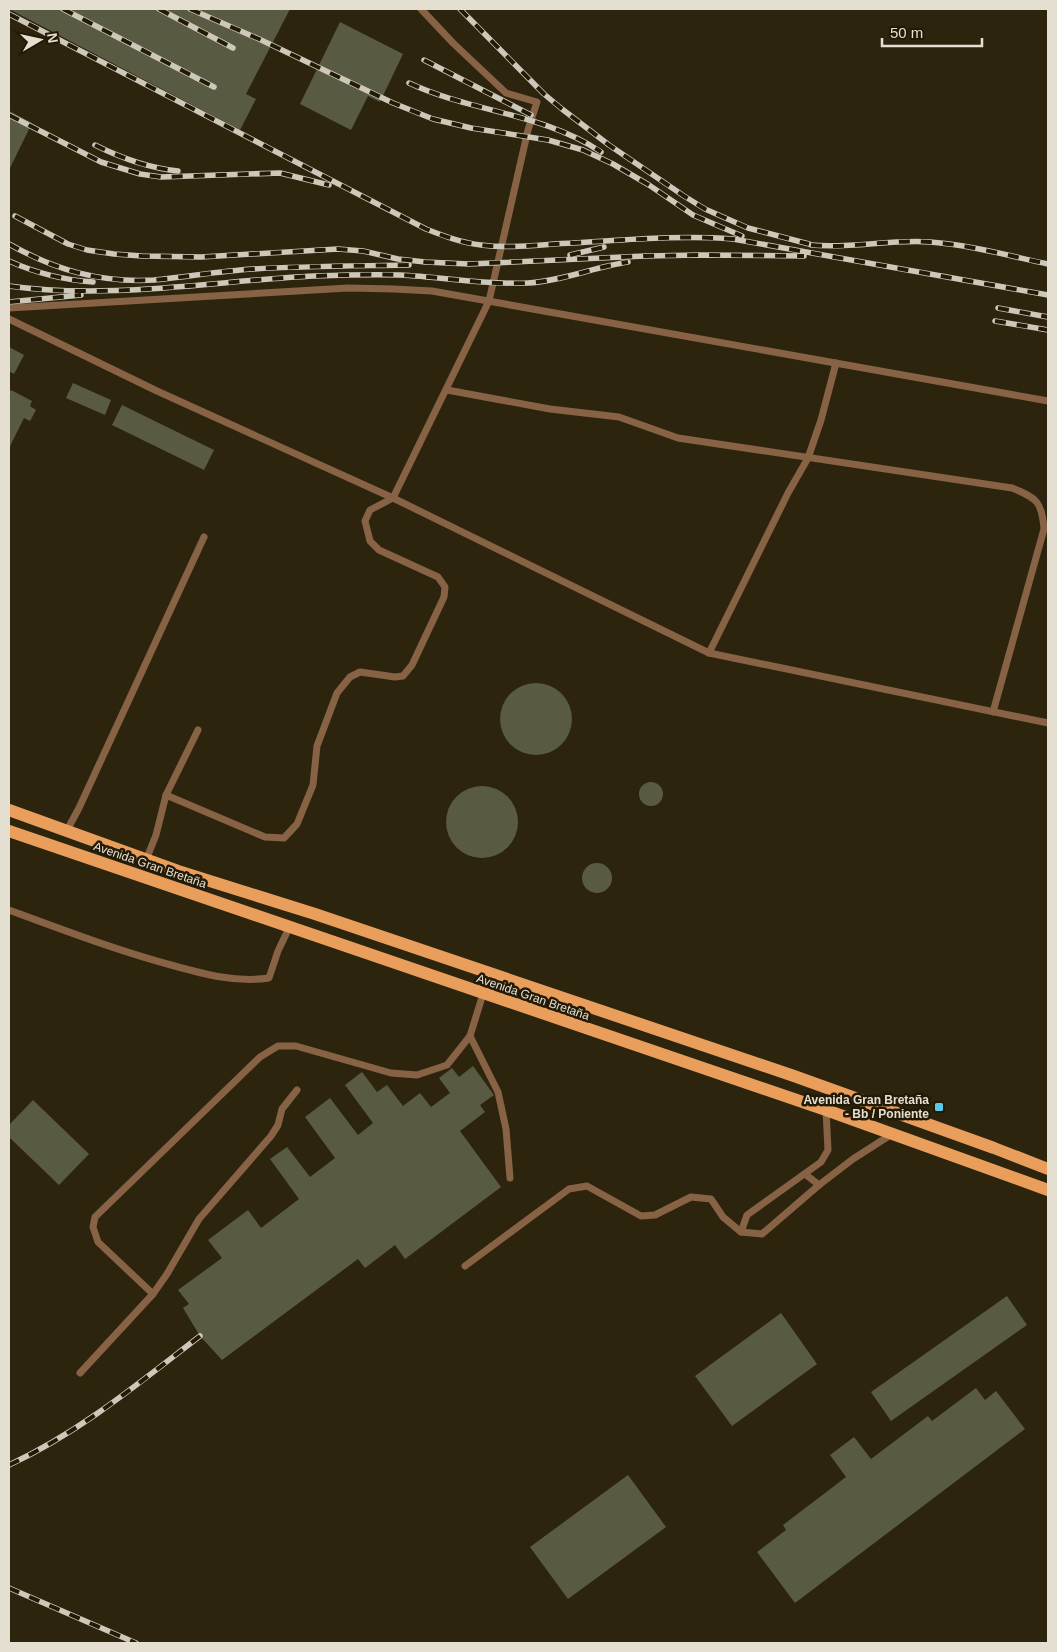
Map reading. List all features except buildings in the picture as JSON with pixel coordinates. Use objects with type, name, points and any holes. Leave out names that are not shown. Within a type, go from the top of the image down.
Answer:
[{"type":"main road","name":"Avenida Gran Bretaña","points":[[9,810],[146,860],[315,914],[696,1042],[962,1136],[1048,1169]]},
{"type":"main road","name":"Avenida Gran Bretaña","points":[[9,831],[826,1110],[1048,1190]]},
{"type":"lane","points":[[166,795],[265,837],[284,838],[297,824],[313,786],[317,746],[337,693],[350,677],[360,672],[395,677],[403,676],[412,665],[444,597],[445,587],[438,577],[379,550],[370,542],[365,521],[370,510],[393,498],[489,301],[528,130],[537,102],[506,93],[421,9]]},
{"type":"lane","points":[[9,308],[348,288],[432,291],[1048,401]]},
{"type":"lane","points":[[9,319],[157,391],[393,498],[709,653],[1048,723]]},
{"type":"lane","points":[[709,653],[808,458],[821,420],[836,363]]},
{"type":"lane","points":[[447,390],[550,409],[619,417],[678,438],[1012,488],[1031,496],[1042,510],[1046,531],[994,712]]},
{"type":"lane","points":[[66,832],[204,537]]},
{"type":"lane","points":[[146,860],[156,835],[166,795],[198,730]]},
{"type":"lane","points":[[9,910],[124,952],[207,975],[255,980],[269,978],[289,928]]},
{"type":"lane","points":[[153,1294],[98,1242],[92,1227],[95,1217],[260,1057],[278,1046],[296,1046],[391,1073],[417,1075],[448,1064],[470,1036],[483,994]]},
{"type":"lane","points":[[470,1036],[498,1092],[506,1129],[510,1178]]},
{"type":"lane","points":[[80,1373],[153,1294],[167,1274],[198,1219],[271,1136],[278,1125],[282,1109],[297,1090]]},
{"type":"lane","points":[[741,1232],[747,1215],[821,1162],[828,1150],[826,1110]]},
{"type":"lane","points":[[465,1266],[569,1190],[586,1186],[640,1216],[655,1215],[691,1197],[710,1200],[723,1217],[741,1232],[762,1234],[819,1185],[892,1134]]},
{"type":"lane","points":[[805,1174],[819,1185]]},
{"type":"railway","points":[[63,9],[214,87]]},
{"type":"railway","points":[[159,9],[233,48]]},
{"type":"railway","points":[[190,9],[259,39],[393,103],[433,119],[471,128],[548,140],[583,150],[613,164],[649,185],[693,215],[742,236]]},
{"type":"railway","points":[[460,9],[544,94],[609,145],[684,196],[705,209],[748,228],[809,244]]},
{"type":"railway","points":[[9,14],[426,229],[460,241],[504,247],[633,239],[733,239],[1048,295]]},
{"type":"railway","points":[[424,60],[531,115]]},
{"type":"railway","points":[[409,83],[457,101],[555,129],[579,139],[601,152]]},
{"type":"railway","points":[[9,115],[101,162],[140,174],[161,177],[280,173],[329,185]]},
{"type":"railway","points":[[95,145],[135,162],[156,168],[178,171]]},
{"type":"railway","points":[[15,216],[68,244],[87,250],[142,256],[201,257],[338,249],[363,251],[398,259],[469,264],[645,256],[804,256]]},
{"type":"railway","points":[[811,245],[841,246],[915,241],[945,243],[1048,264]]},
{"type":"railway","points":[[9,244],[43,261],[78,273],[97,277],[134,280],[154,280],[253,269],[409,265]]},
{"type":"railway","points":[[570,255],[604,247]]},
{"type":"railway","points":[[9,261],[50,275],[71,280],[93,282]]},
{"type":"railway","points":[[9,286],[47,290],[123,290],[276,278],[368,275],[400,275],[496,283],[528,283],[554,280],[628,262]]},
{"type":"railway","points":[[9,302],[81,295]]},
{"type":"railway","points":[[998,308],[1048,317]]},
{"type":"railway","points":[[995,321],[1048,330]]},
{"type":"railway","points":[[9,1465],[60,1438],[85,1422],[200,1336]]},
{"type":"railway","points":[[9,1588],[136,1643]]},
{"type":"place","name":"Avenida Gran Bretaña - Bb / Poniente","points":[[939,1107]]}]
